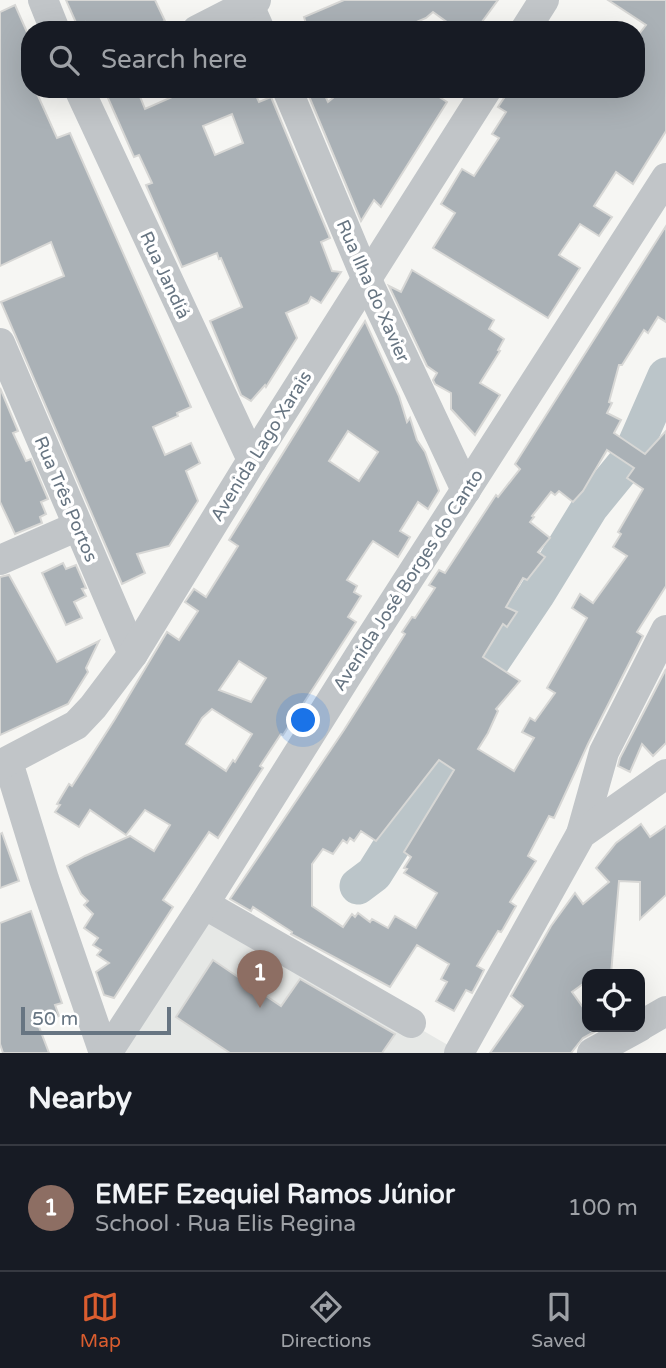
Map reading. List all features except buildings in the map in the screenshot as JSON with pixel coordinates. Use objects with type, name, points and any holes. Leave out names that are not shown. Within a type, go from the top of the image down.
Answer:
[{"type":"street","points":[[43,0],[51,21]]},
{"type":"street","points":[[531,21],[544,0]]},
{"type":"street","points":[[224,21],[255,11]]},
{"type":"street","name":"Rua Jandiá","points":[[84,98],[252,460]]},
{"type":"street","name":"Rua Ilha do Xavier","points":[[290,98],[366,278],[466,490]]},
{"type":"street","name":"Avenida Lago Xarais","points":[[4,763],[76,725],[133,654],[252,460],[481,98]]},
{"type":"street","name":"Avenida José Borges do Canto","points":[[105,1053],[204,904],[666,178]]},
{"type":"street","name":"Rua Três Portos","points":[[0,343],[133,654]]},
{"type":"street","points":[[0,559],[78,526]]},
{"type":"street","points":[[459,1053],[581,834],[604,752],[666,630]]},
{"type":"street","points":[[4,763],[105,1053]]},
{"type":"street","points":[[581,834],[666,774]]},
{"type":"street","points":[[204,904],[411,1023]]},
{"type":"street","points":[[645,1023],[666,1012]]},
{"type":"street","points":[[592,1053],[629,1032]]},
{"type":"shaded area","points":[[204,904],[460,1052],[107,1053]]},
{"type":"waterway","points":[[358,886],[374,874],[437,774],[479,680],[590,507],[630,458],[666,376]]},
{"type":"place","name":"EMEF Ezequiel Ramos Júnior","points":[[260,1008]]}]
